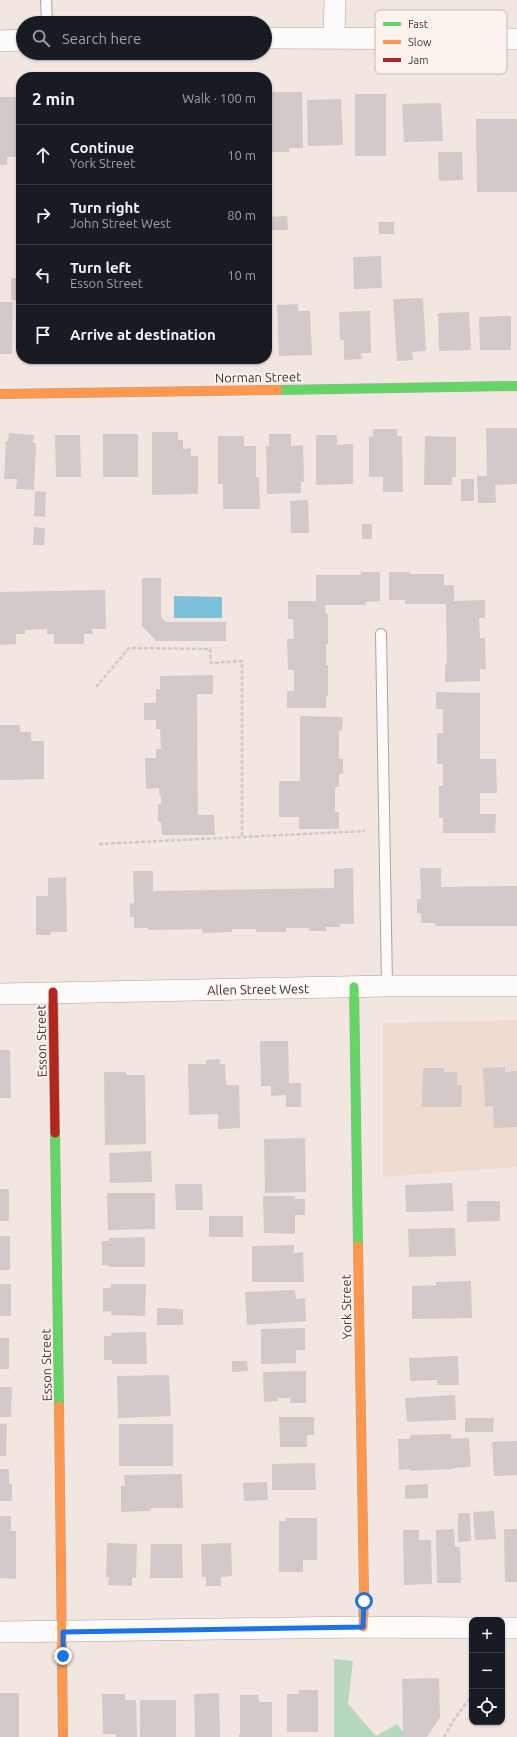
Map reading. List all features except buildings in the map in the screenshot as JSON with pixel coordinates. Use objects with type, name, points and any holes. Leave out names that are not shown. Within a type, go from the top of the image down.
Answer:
[{"type":"street","points":[[334,37],[335,0]]},
{"type":"street","points":[[272,38],[375,37]]},
{"type":"street","points":[[507,39],[517,39]]},
{"type":"street","points":[[0,40],[16,40]]},
{"type":"street","name":"Norman Street","points":[[0,394],[517,386]]},
{"type":"street","name":"Allen Street West","points":[[0,994],[387,986],[517,986]]},
{"type":"street","name":"York Street","points":[[354,987],[364,1594],[363,1627]]},
{"type":"street","name":"Esson Street","points":[[53,992],[63,1632],[63,1737]]},
{"type":"street","points":[[0,1632],[363,1627],[469,1628]]},
{"type":"street","points":[[505,1628],[517,1628]]},
{"type":"lane","points":[[46,0],[47,16]]},
{"type":"lane","points":[[381,634],[387,986]]},
{"type":"path","points":[[96,687],[129,648],[210,649],[211,663],[242,661],[242,836]]},
{"type":"path","points":[[99,844],[384,830]]},
{"type":"path","points":[[444,1737],[453,1721],[469,1699]]},
{"type":"shaded area","points":[[517,1020],[517,1167],[383,1177],[383,1023]]},
{"type":"green space","points":[[334,1659],[353,1661],[348,1704],[376,1736],[397,1724],[407,1737],[334,1737]]},
{"type":"water","points":[[174,596],[222,597],[222,618],[174,618]]},
{"type":"traffic: fast","points":[[278,390],[517,386]]},
{"type":"traffic: fast","points":[[354,987],[358,1246]]},
{"type":"traffic: fast","points":[[55,1133],[59,1406]]},
{"type":"traffic: slow","points":[[0,394],[278,390]]},
{"type":"traffic: slow","points":[[358,1246],[364,1593],[363,1627]]},
{"type":"traffic: slow","points":[[59,1406],[63,1737]]},
{"type":"traffic: jam","points":[[53,992],[55,1133]]},
{"type":"route","points":[[63,1656],[63,1632],[363,1627],[364,1601]]}]
